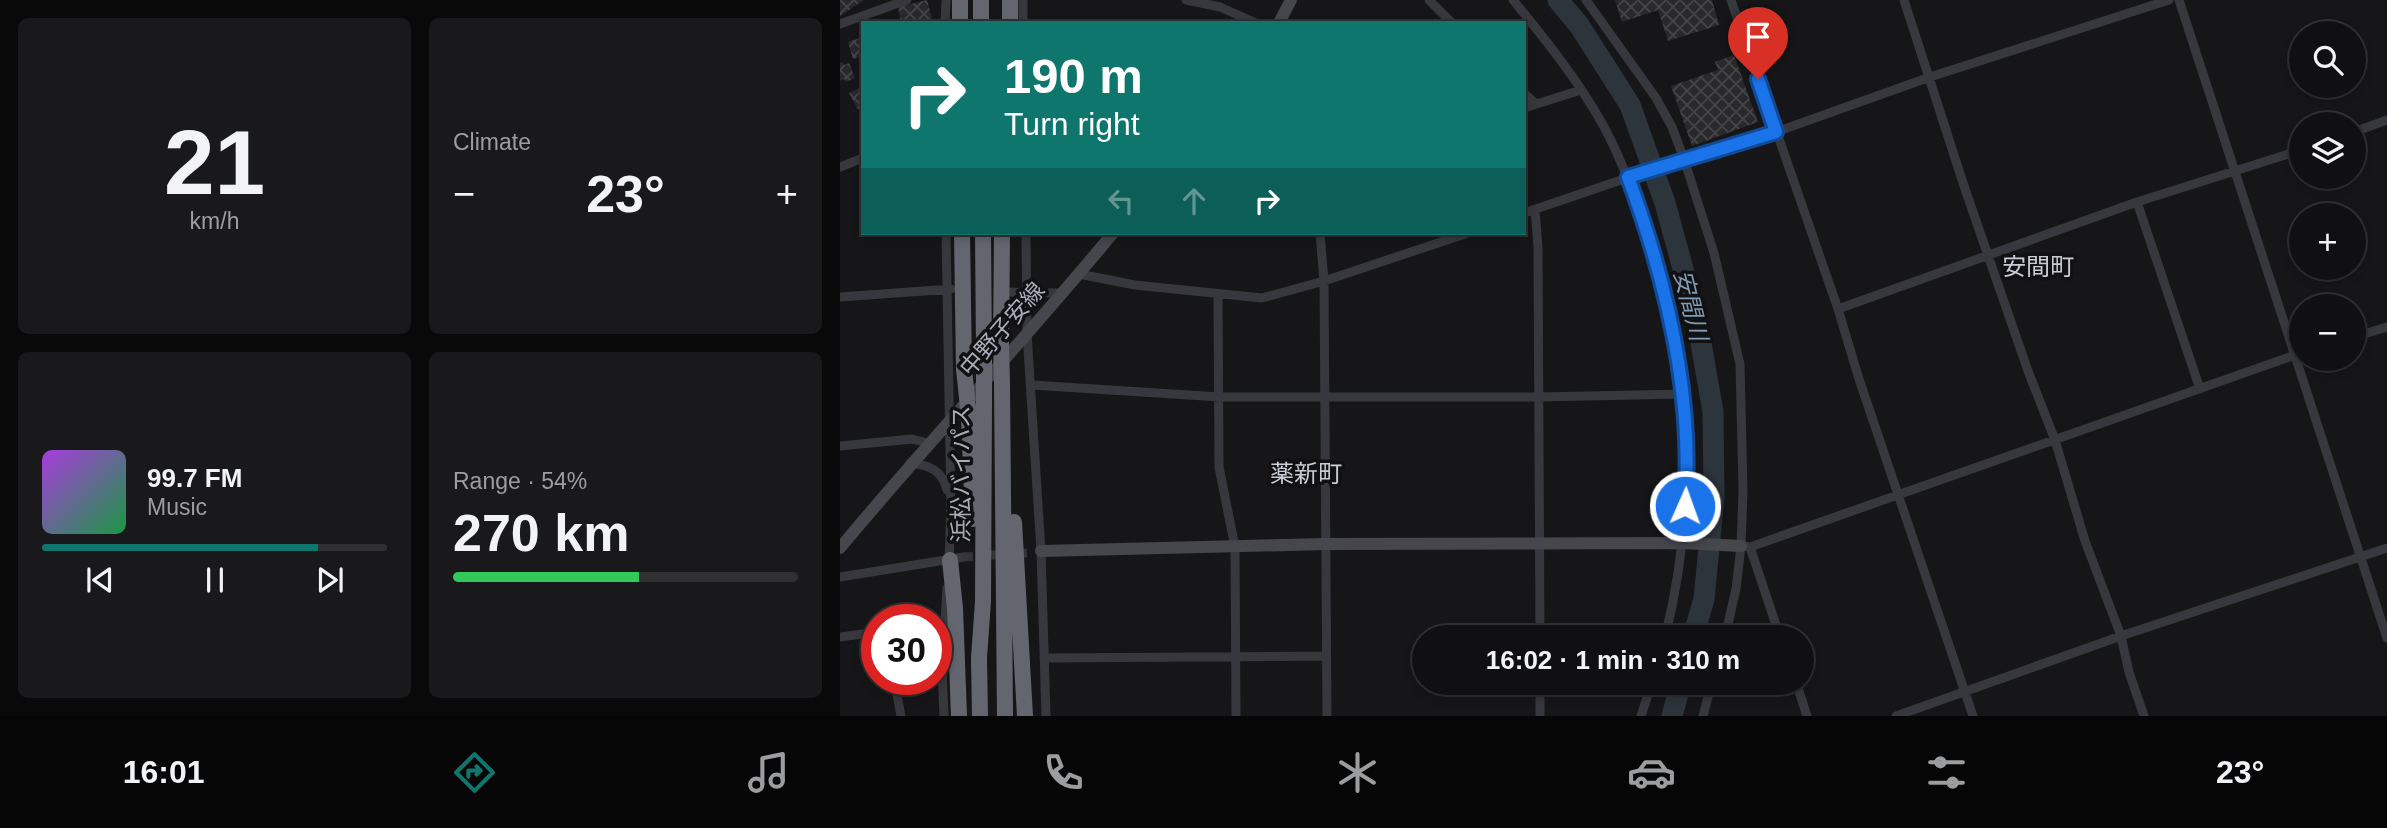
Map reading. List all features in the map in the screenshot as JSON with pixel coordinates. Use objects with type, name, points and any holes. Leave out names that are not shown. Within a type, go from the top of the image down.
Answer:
[{"type":"highway","points":[[960,0],[960,21]]},
{"type":"highway","points":[[981,0],[981,21]]},
{"type":"highway","points":[[1003,0],[1004,21]]},
{"type":"highway","points":[[1010,0],[1010,21]]},
{"type":"highway","points":[[962,235],[964,369],[969,417],[979,658]]},
{"type":"highway","name":"浜松バイパス","points":[[980,716],[979,658],[983,601],[983,235]]},
{"type":"highway","name":"浜松バイパス","points":[[1002,235],[1005,716]]},
{"type":"highway","points":[[1003,429],[1014,525],[1025,716]]},
{"type":"highway","points":[[957,558],[955,608],[959,716]]},
{"type":"street","points":[[840,24],[907,0]]},
{"type":"street","points":[[945,21],[946,0]]},
{"type":"street","points":[[1023,0],[1023,21]]},
{"type":"street","points":[[1186,0],[1220,6],[1252,21]]},
{"type":"street","points":[[1280,21],[1291,0]]},
{"type":"street","points":[[1429,0],[1450,21]]},
{"type":"street","points":[[1513,0],[1547,42],[1603,125],[1628,177],[1663,292],[1683,394],[1687,487],[1676,594],[1668,625]]},
{"type":"street","points":[[1586,0],[1656,98],[1672,127],[1714,253],[1740,364],[1744,546],[1728,625]]},
{"type":"street","points":[[1731,0],[1838,309],[1973,716]]},
{"type":"street","points":[[1904,0],[2028,370],[2055,440],[2085,541],[2121,636],[2129,672],[2144,716]]},
{"type":"street","points":[[1526,213],[1628,177],[1776,132],[1930,77],[2169,0]]},
{"type":"street","points":[[2179,0],[2234,172],[2289,329]]},
{"type":"street","points":[[1526,107],[1581,90]]},
{"type":"street","points":[[1526,95],[1536,104]]},
{"type":"street","points":[[2366,128],[2387,120]]},
{"type":"street","points":[[1838,309],[2137,202],[2289,154]]},
{"type":"street","points":[[840,167],[861,159]]},
{"type":"street","points":[[2137,202],[2200,389]]},
{"type":"street","points":[[1535,210],[1538,247],[1540,625]]},
{"type":"street","points":[[944,604],[957,558],[951,505],[951,289],[946,235]]},
{"type":"street","points":[[1026,235],[1035,552],[1046,716]]},
{"type":"street","name":"中野子安線","points":[[840,548],[910,463],[1112,235]]},
{"type":"street","points":[[1320,235],[1324,281],[1327,716]]},
{"type":"street","points":[[1079,274],[1135,285],[1262,298],[1324,281],[1462,235]]},
{"type":"street","points":[[840,297],[951,289]]},
{"type":"street","points":[[1008,292],[1061,293]]},
{"type":"street","points":[[1218,295],[1219,467],[1234,547],[1236,716]]},
{"type":"street","points":[[2366,333],[2387,327]]},
{"type":"street","points":[[1035,552],[1326,544],[1682,543],[1744,546],[1899,496],[2289,358]]},
{"type":"street","points":[[2303,371],[2387,638]]},
{"type":"street","points":[[1032,385],[1220,397],[1683,394]]},
{"type":"street","points":[[840,446],[912,439],[928,443]]},
{"type":"street","points":[[910,463],[926,465],[939,472],[945,482],[951,505]]},
{"type":"street","points":[[1744,546],[1775,625]]},
{"type":"street","points":[[1896,716],[2121,636],[2387,548]]},
{"type":"street","points":[[840,577],[957,558]]},
{"type":"street","points":[[840,637],[861,634]]},
{"type":"street","points":[[1044,658],[1326,656]]},
{"type":"street","points":[[897,695],[901,716]]},
{"type":"street","points":[[943,695],[944,716]]},
{"type":"street","points":[[1540,695],[1540,716]]},
{"type":"street","points":[[1641,716],[1648,695]]},
{"type":"street","points":[[1703,716],[1709,695]]},
{"type":"street","points":[[1800,695],[1807,716]]},
{"type":"building","points":[[840,0],[864,0],[840,16]]},
{"type":"building","points":[[927,0],[932,21],[901,21],[898,7]]},
{"type":"building","points":[[1615,0],[1712,0],[1719,25],[1668,41],[1658,10],[1622,22]]},
{"type":"building","points":[[861,38],[861,57],[853,59],[848,42]]},
{"type":"building","points":[[1734,55],[1758,122],[1692,146],[1671,86],[1718,70],[1715,62]]},
{"type":"building","points":[[843,62],[844,65],[849,63],[855,78],[846,82],[844,79],[840,81],[840,63]]},
{"type":"building","points":[[860,88],[861,108],[858,110],[849,93]]},
{"type":"waterway","name":"安間川","points":[[1558,0],[1579,25],[1630,105],[1665,203],[1697,320],[1713,412],[1714,496],[1704,599],[1696,625]]},
{"type":"waterway","name":"安間川","points":[[1672,716],[1678,695]]},
{"type":"tunnel","points":[[964,557],[1029,553]]},
{"type":"district","name":"安間町","points":[[2038,266]]},
{"type":"district","name":"薬新町","points":[[1306,473]]},
{"type":"route","points":[[1685,506],[1687,487],[1683,394],[1674,341],[1651,248],[1628,177],[1776,132],[1758,79]]}]
